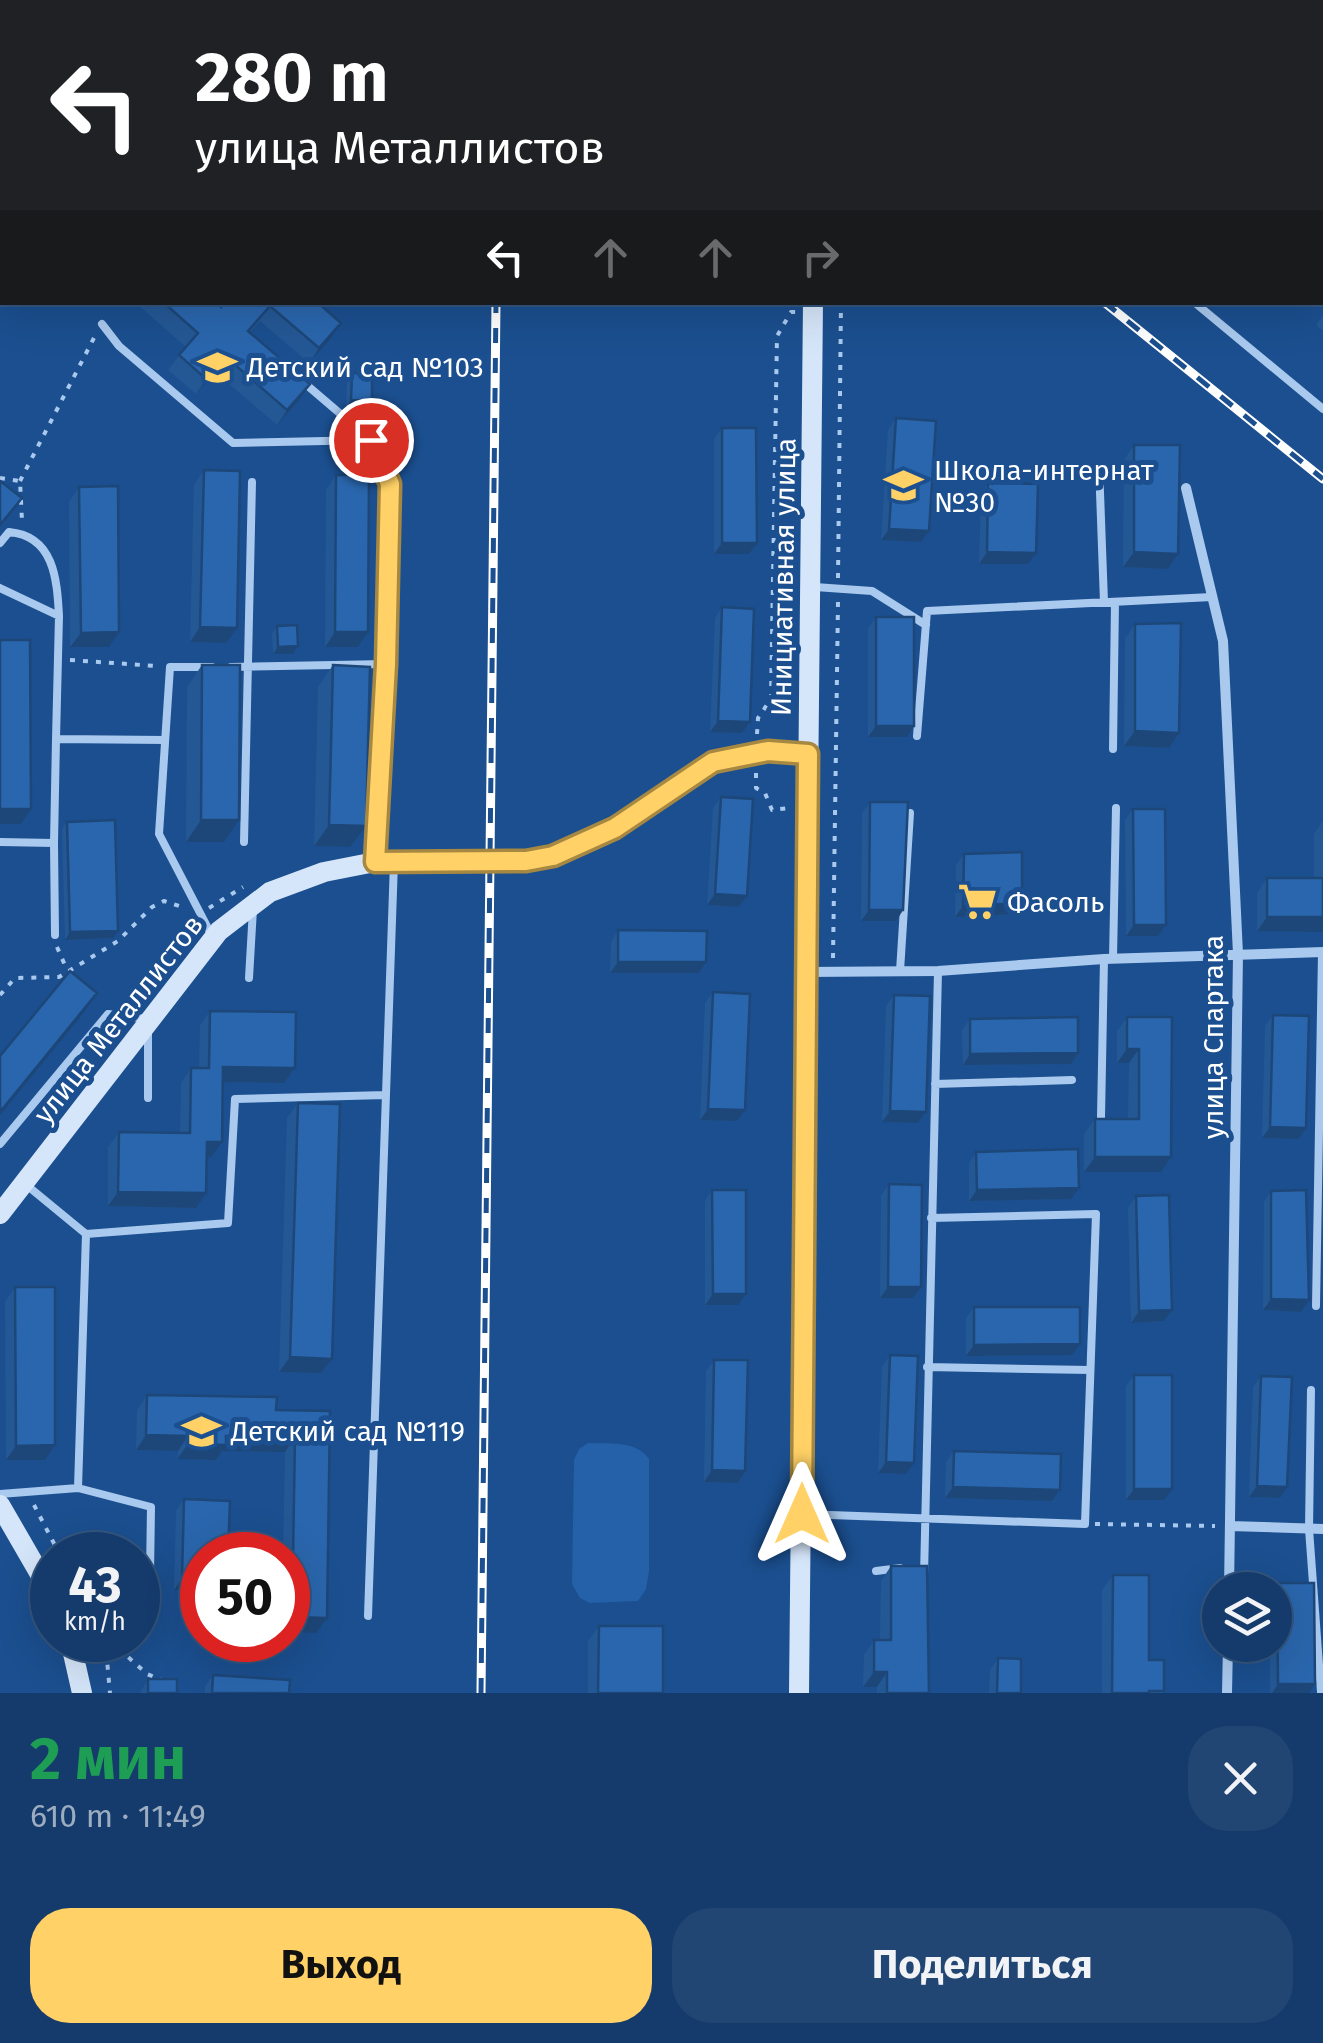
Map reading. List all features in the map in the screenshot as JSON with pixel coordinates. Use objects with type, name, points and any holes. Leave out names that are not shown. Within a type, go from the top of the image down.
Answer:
[{"type":"main road","name":"Инициативная улица","points":[[799,1693],[813,307]]},
{"type":"main road","name":"улица Металлистов","points":[[0,1214],[214,938],[270,892],[324,872],[384,862],[526,861],[553,856],[615,828],[713,762],[768,751],[808,754]]},
{"type":"main road","points":[[0,1505],[30,1558]]},
{"type":"main road","points":[[75,1662],[82,1693]]},
{"type":"street","name":"улица Спартака","points":[[1186,488],[1222,641],[1238,954],[1229,1572]]},
{"type":"street","points":[[805,972],[938,971],[1108,958],[1322,952]]},
{"type":"street","points":[[1230,1526],[1323,1529]]},
{"type":"street","points":[[1228,1662],[1228,1693]]},
{"type":"lane","points":[[1198,305],[1323,409]]},
{"type":"lane","points":[[102,324],[120,346],[233,444],[371,440]]},
{"type":"lane","points":[[300,379],[371,440],[390,484],[384,862],[386,1096],[368,1616]]},
{"type":"lane","points":[[1099,465],[1104,602]]},
{"type":"lane","points":[[244,842],[252,482]]},
{"type":"lane","points":[[0,543],[9,532],[22,533],[47,552],[56,575],[56,934]]},
{"type":"lane","points":[[810,587],[872,591],[926,626]]},
{"type":"lane","points":[[0,588],[59,616]]},
{"type":"lane","points":[[917,736],[927,611],[1212,597]]},
{"type":"lane","points":[[1113,749],[1114,602]]},
{"type":"lane","points":[[214,938],[159,834],[170,667],[386,664]]},
{"type":"lane","points":[[56,739],[166,740]]},
{"type":"lane","points":[[1100,1117],[1116,808]]},
{"type":"lane","points":[[900,971],[910,813]]},
{"type":"lane","points":[[0,842],[54,844]]},
{"type":"lane","points":[[249,978],[253,905]]},
{"type":"lane","points":[[1316,1306],[1322,952]]},
{"type":"lane","points":[[924,1584],[938,971]]},
{"type":"lane","points":[[0,1144],[108,1014],[148,1019],[148,1098]]},
{"type":"lane","points":[[935,1084],[1072,1080]]},
{"type":"lane","points":[[24,1183],[86,1234],[228,1223],[234,1099],[386,1096]]},
{"type":"lane","points":[[802,1514],[1085,1524],[1096,1214],[931,1218]]},
{"type":"lane","points":[[78,1488],[86,1234]]},
{"type":"lane","points":[[927,1368],[1090,1370]]},
{"type":"lane","points":[[1311,1390],[1309,1528],[1322,1692]]},
{"type":"lane","points":[[0,1494],[78,1488],[151,1507],[151,1532]]},
{"type":"lane","points":[[876,1571],[924,1566]]},
{"type":"path","points":[[833,972],[841,305]]},
{"type":"path","points":[[836,802],[772,810],[765,793],[756,788],[758,718],[771,699],[777,336],[791,312],[813,307],[841,311]]},
{"type":"path","points":[[22,533],[20,481],[102,324]]},
{"type":"path","points":[[0,478],[20,481]]},
{"type":"path","points":[[58,659],[170,667]]},
{"type":"path","points":[[0,995],[16,978],[59,977],[68,972],[118,941],[152,906],[164,900],[200,914],[256,879]]},
{"type":"path","points":[[56,934],[58,954],[68,972]]},
{"type":"path","points":[[27,1492],[48,1532]]},
{"type":"path","points":[[1085,1524],[1230,1526]]},
{"type":"path","points":[[107,1662],[110,1693]]},
{"type":"path","points":[[134,1662],[147,1674],[169,1684]]},
{"type":"shaded area","points":[[588,1443],[630,1446],[649,1459],[649,1571],[646,1589],[638,1601],[590,1603],[580,1598],[572,1584],[574,1460],[579,1449]]},
{"type":"building","points":[[166,305],[320,305],[341,323],[319,348],[270,306],[248,331],[310,384],[287,410],[226,357],[206,379],[179,355],[198,333]]},
{"type":"building","points":[[352,373],[372,373],[372,401],[351,400]]},
{"type":"building","name":"Школа-интернат №30","points":[[896,418],[936,421],[929,531],[889,529]]},
{"type":"building","points":[[722,428],[756,428],[757,543],[722,543]]},
{"type":"building","points":[[1134,445],[1180,445],[1178,554],[1134,552]]},
{"type":"building","points":[[204,470],[240,471],[237,628],[200,627]]},
{"type":"building","points":[[336,475],[369,475],[368,632],[335,632]]},
{"type":"building","points":[[0,481],[22,498],[0,525]]},
{"type":"building","points":[[988,483],[1038,484],[1036,553],[987,552]]},
{"type":"building","points":[[118,486],[119,632],[81,633],[79,487]]},
{"type":"building","points":[[722,607],[754,609],[750,722],[718,721]]},
{"type":"building","points":[[876,617],[914,617],[914,726],[876,726]]},
{"type":"building","points":[[1181,623],[1179,733],[1135,731],[1135,624]]},
{"type":"building","points":[[297,625],[298,646],[278,647],[277,626]]},
{"type":"building","points":[[0,640],[30,640],[31,809],[0,809]]},
{"type":"building","points":[[202,665],[240,665],[239,820],[201,820]]},
{"type":"building","points":[[333,665],[370,667],[366,826],[329,825]]},
{"type":"building","points":[[721,797],[753,799],[747,896],[715,894]]},
{"type":"building","points":[[870,802],[908,802],[903,910],[869,910]]},
{"type":"building","points":[[1133,809],[1165,809],[1166,925],[1134,925]]},
{"type":"building","points":[[115,820],[118,931],[70,932],[67,822]]},
{"type":"building","points":[[1022,852],[1022,903],[963,906],[964,854]]},
{"type":"building","points":[[1267,878],[1323,878],[1323,917],[1267,917]]},
{"type":"building","points":[[618,930],[707,931],[706,962],[618,962]]},
{"type":"building","points":[[70,971],[97,993],[0,1112],[0,1056]]},
{"type":"building","points":[[713,992],[750,994],[745,1110],[708,1109]]},
{"type":"building","points":[[894,995],[930,996],[926,1112],[890,1111]]},
{"type":"building","points":[[210,1011],[296,1012],[295,1068],[223,1067],[222,1142],[207,1142],[206,1193],[118,1192],[119,1132],[190,1133],[191,1068],[209,1068]]},
{"type":"building","points":[[1273,1015],[1309,1016],[1306,1128],[1270,1127]]},
{"type":"building","points":[[1078,1017],[1078,1053],[970,1054],[970,1019]]},
{"type":"building","points":[[1127,1017],[1172,1017],[1171,1157],[1095,1157],[1095,1119],[1139,1119],[1139,1049],[1127,1049]]},
{"type":"building","points":[[298,1103],[340,1104],[332,1359],[290,1357]]},
{"type":"building","points":[[1078,1149],[1079,1188],[977,1190],[976,1152]]},
{"type":"building","points":[[889,1184],[922,1185],[921,1287],[888,1287]]},
{"type":"building","points":[[712,1190],[746,1190],[746,1294],[713,1294]]},
{"type":"building","points":[[1306,1190],[1309,1300],[1271,1299],[1271,1191]]},
{"type":"building","points":[[1169,1195],[1172,1310],[1139,1311],[1136,1196]]},
{"type":"building","points":[[15,1287],[55,1287],[55,1445],[16,1446]]},
{"type":"building","points":[[974,1307],[1080,1307],[1080,1344],[974,1345]]},
{"type":"building","points":[[890,1355],[918,1356],[914,1463],[886,1462]]},
{"type":"building","points":[[714,1360],[748,1360],[745,1471],[712,1470]]},
{"type":"building","points":[[1134,1375],[1172,1375],[1172,1489],[1134,1489]]},
{"type":"building","points":[[1261,1376],[1292,1377],[1287,1487],[1257,1486]]},
{"type":"building","points":[[147,1395],[277,1397],[276,1410],[330,1411],[327,1618],[310,1618],[310,1532],[293,1532],[295,1437],[226,1436],[226,1445],[188,1444],[188,1436],[146,1435]]},
{"type":"building","points":[[954,1451],[1061,1454],[1060,1490],[953,1487]]},
{"type":"building","points":[[184,1499],[230,1501],[229,1532],[183,1532]]},
{"type":"building","points":[[891,1566],[927,1566],[929,1693],[887,1693],[887,1672],[874,1672],[874,1640],[891,1640]]},
{"type":"building","points":[[1113,1575],[1149,1575],[1149,1660],[1164,1660],[1164,1691],[1112,1693]]},
{"type":"building","points":[[1292,1583],[1314,1583],[1315,1684],[1278,1684],[1278,1662],[1292,1662]]},
{"type":"building","points":[[599,1626],[663,1626],[663,1693],[598,1693]]},
{"type":"building","points":[[998,1658],[1021,1659],[1021,1693],[997,1693]]},
{"type":"building","points":[[213,1675],[290,1680],[289,1693],[212,1693]]},
{"type":"building","points":[[148,1679],[177,1679],[177,1693],[148,1693]]},
{"type":"railway","points":[[481,1693],[496,305]]},
{"type":"railway","points":[[1108,305],[1323,479]]},
{"type":"place","name":"Детский сад №103","points":[[217,367]]},
{"type":"place","name":"Школа-интернат №30","points":[[904,486]]},
{"type":"place","name":"Фасоль","points":[[977,902]]},
{"type":"place","name":"Детский сад №119","points":[[201,1431]]},
{"type":"route","points":[[371,440],[390,484],[386,664],[375,862],[526,861],[553,856],[615,828],[713,762],[768,751],[808,754],[802,1514]]}]
